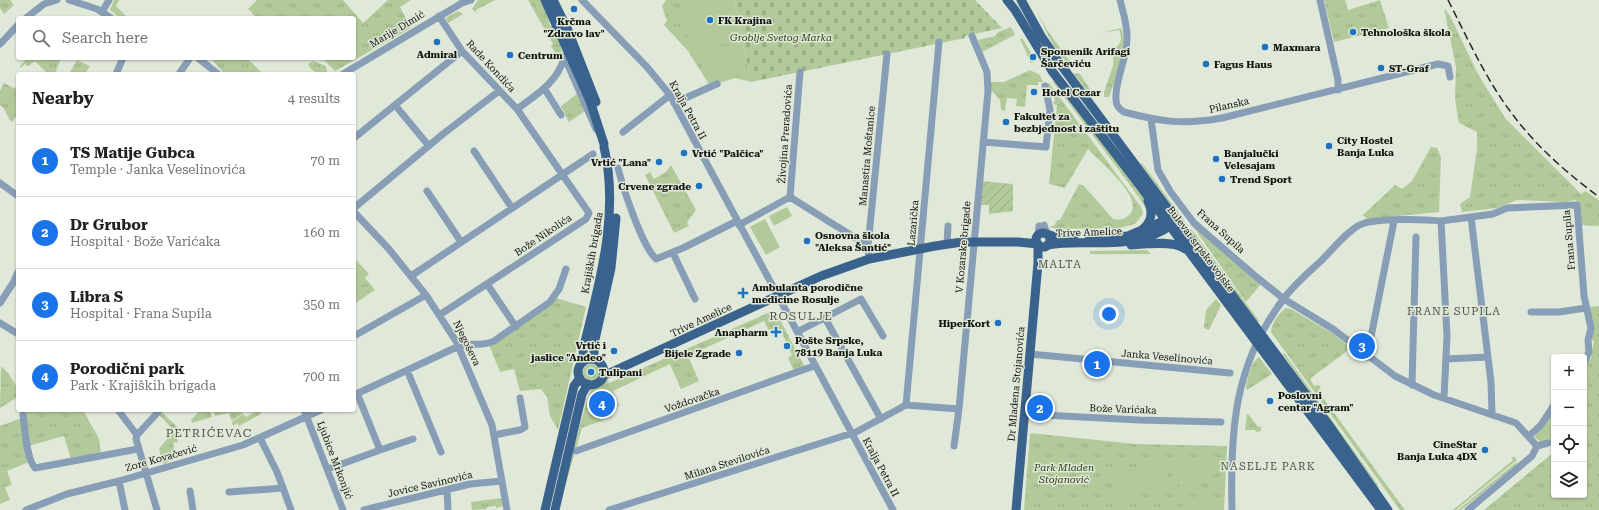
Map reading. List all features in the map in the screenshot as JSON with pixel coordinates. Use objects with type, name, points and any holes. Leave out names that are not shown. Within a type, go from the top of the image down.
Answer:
[{"type":"main road","name":"Krajiških brigada","points":[[545,0],[590,101],[605,144],[615,180],[614,240],[610,268],[594,344],[594,359]]},
{"type":"main road","name":"Krajiških brigada","points":[[545,510],[574,386],[580,378],[579,367],[584,361],[583,350],[608,238],[611,208],[610,174],[600,110],[567,28],[553,0]]},
{"type":"main road","points":[[559,0],[567,28]]},
{"type":"main road","name":"Bulevar srpske vojske","points":[[1007,0],[1015,10],[1052,71],[1141,187],[1171,220],[1188,251],[1381,510]]},
{"type":"main road","name":"Bulevar srpske vojske","points":[[1021,0],[1041,36],[1055,57],[1171,220],[1262,334],[1344,446],[1388,510]]},
{"type":"main road","points":[[1029,0],[1055,57]]},
{"type":"main road","points":[[1134,234],[1144,228],[1152,216],[1150,204],[1141,187]]},
{"type":"main road","name":"Trive Amelice","points":[[603,376],[831,272],[870,259],[947,244],[974,242],[1018,242],[1042,237],[1098,238],[1134,234],[1171,220]]},
{"type":"main road","name":"Trive Amelice","points":[[1042,237],[1114,244],[1143,238],[1171,220]]},
{"type":"main road","name":"Dr Mladena Stojanovića","points":[[1016,510],[1038,259],[1042,237]]},
{"type":"main road","points":[[1114,244],[1178,245],[1188,251]]},
{"type":"main road","points":[[580,378],[588,384],[596,384],[603,376],[603,366],[594,359],[584,361]]},
{"type":"main road","name":"Trive Amelice","points":[[603,366],[625,367]]},
{"type":"main road","points":[[554,510],[582,394],[588,384]]},
{"type":"street","points":[[29,16],[44,4],[57,0]]},
{"type":"street","points":[[69,0],[102,12],[108,16]]},
{"type":"street","points":[[102,12],[109,0]]},
{"type":"street","name":"Marije Dimić","points":[[346,72],[462,1],[472,0]]},
{"type":"street","name":"Kralja Petra II","points":[[582,0],[662,79],[814,366],[893,510]]},
{"type":"street","name":"Pilanska","points":[[1120,0],[1128,35],[1127,51],[1116,99],[1119,108],[1124,112],[1150,119],[1174,122],[1197,122],[1236,115],[1438,64],[1448,66],[1450,77]]},
{"type":"street","points":[[1320,0],[1338,80],[1338,90]]},
{"type":"street","name":"Rade Kondića","points":[[439,16],[462,51],[518,109],[563,174]]},
{"type":"street","points":[[0,44],[16,27]]},
{"type":"street","name":"V Kozarske brigade","points":[[954,446],[988,78],[972,36]]},
{"type":"street","points":[[518,109],[544,88],[561,69],[564,56],[563,38]]},
{"type":"street","name":"Lazarička","points":[[906,405],[939,42]]},
{"type":"street","points":[[356,136],[395,105],[415,84],[462,51]]},
{"type":"street","name":"Manastira Moštanice","points":[[870,259],[868,246],[887,54]]},
{"type":"street","points":[[564,56],[594,125],[605,144]]},
{"type":"street","points":[[117,72],[122,60]]},
{"type":"street","points":[[180,72],[189,60]]},
{"type":"street","points":[[200,60],[216,72]]},
{"type":"street","points":[[561,69],[571,72]]},
{"type":"street","name":"Živojina Preradovića","points":[[790,197],[800,72]]},
{"type":"street","points":[[674,103],[717,84]]},
{"type":"street","points":[[983,142],[1046,147],[1050,110],[1045,86]]},
{"type":"street","points":[[544,88],[561,115]]},
{"type":"street","points":[[356,206],[499,91]]},
{"type":"street","points":[[623,132],[670,96]]},
{"type":"street","points":[[395,105],[429,146]]},
{"type":"street","name":"Frana Supila","points":[[1150,119],[1158,170],[1170,190],[1192,220],[1284,299],[1333,328],[1367,357],[1388,372],[1412,385],[1444,398],[1516,423],[1537,446]]},
{"type":"street","points":[[474,151],[512,208]]},
{"type":"street","points":[[411,276],[593,154]]},
{"type":"street","name":"Živojina Preradovića","points":[[618,168],[632,210],[652,256],[656,259],[673,253],[738,223],[790,197]]},
{"type":"street","name":"Bože Nikolića","points":[[441,314],[587,217],[587,209],[563,174]]},
{"type":"street","points":[[0,183],[16,195]]},
{"type":"street","points":[[427,191],[461,242]]},
{"type":"street","name":"Živojina Preradovića","points":[[790,197],[868,246]]},
{"type":"street","name":"Frana Supila","points":[[1232,510],[1231,451],[1234,422],[1245,372],[1257,343],[1284,299],[1298,283],[1351,231],[1361,224],[1424,219],[1441,221],[1493,214],[1507,208],[1577,205],[1586,308],[1591,328],[1588,340],[1589,352],[1587,356]]},
{"type":"street","name":"Njegoševa","points":[[356,214],[383,243],[441,314],[459,346],[483,402],[494,435],[507,510]]},
{"type":"street","points":[[1471,217],[1488,357],[1492,414]]},
{"type":"street","points":[[1367,357],[1376,321],[1394,221]]},
{"type":"street","points":[[1441,221],[1447,336],[1444,398]]},
{"type":"street","points":[[947,244],[948,226]]},
{"type":"street","points":[[1412,385],[1416,237]]},
{"type":"street","points":[[673,253],[695,299]]},
{"type":"street","points":[[356,394],[459,346],[468,343],[489,344],[542,310],[553,299],[566,269]]},
{"type":"street","points":[[0,303],[16,277]]},
{"type":"street","points":[[487,284],[516,327]]},
{"type":"street","points":[[356,335],[426,295]]},
{"type":"street","points":[[797,332],[861,300],[883,336]]},
{"type":"street","points":[[1531,312],[1559,312],[1586,308]]},
{"type":"street","points":[[825,318],[881,419]]},
{"type":"street","points":[[0,323],[16,333]]},
{"type":"street","name":"Janka Veselinovića","points":[[1030,354],[1230,373]]},
{"type":"street","points":[[1446,359],[1488,357]]},
{"type":"street","name":"Voždovačka","points":[[576,451],[698,409],[814,366]]},
{"type":"street","points":[[407,370],[441,452]]},
{"type":"street","points":[[356,396],[380,450]]},
{"type":"street","points":[[494,435],[520,430],[525,427],[520,398]]},
{"type":"street","points":[[906,405],[958,409]]},
{"type":"street","name":"Kralja Petra II","points":[[852,434],[906,405]]},
{"type":"street","points":[[1529,436],[1541,425],[1551,410]]},
{"type":"street","points":[[120,412],[137,435],[138,449],[157,510]]},
{"type":"street","points":[[137,435],[158,412]]},
{"type":"street","name":"Zore Kovačević","points":[[26,510],[67,494],[119,481],[260,438],[305,413]]},
{"type":"street","name":"Ljubice Mrkonjić","points":[[305,413],[343,510]]},
{"type":"street","name":"Bože Varićaka","points":[[1024,414],[1123,420],[1221,422]]},
{"type":"street","points":[[23,415],[31,462],[37,469],[83,458],[138,449]]},
{"type":"street","name":"Milana Stevilovića","points":[[609,510],[852,434]]},
{"type":"street","points":[[260,438],[277,472],[291,510]]},
{"type":"street","points":[[328,469],[413,438]]},
{"type":"street","points":[[1468,510],[1532,456],[1537,446],[1548,443]]},
{"type":"street","name":"Jovice Savinovića","points":[[364,510],[381,508],[470,484],[502,480]]},
{"type":"street","name":"Zore Kovačević","points":[[119,481],[125,510]]},
{"type":"street","points":[[230,492],[283,488]]},
{"type":"street","points":[[447,490],[448,510]]},
{"type":"street","points":[[190,491],[193,510]]},
{"type":"green space","points":[[0,0],[10,0],[14,5],[4,14],[0,8]]},
{"type":"green space","points":[[114,0],[119,0],[116,6],[126,16],[118,16],[110,10]]},
{"type":"green space","points":[[257,0],[343,0],[363,23],[388,0],[411,0],[400,7],[411,28],[356,59],[356,16],[255,16],[248,9]]},
{"type":"green space","points":[[478,0],[495,0],[476,10],[477,13],[472,9]]},
{"type":"green space","points":[[528,0],[543,0],[550,26],[552,25],[554,28],[560,41],[562,50],[560,58],[551,46],[553,44]]},
{"type":"green space","points":[[666,0],[734,0],[751,82],[735,78],[710,86],[688,51],[664,25],[667,21],[662,6]]},
{"type":"green space","name":"FK Krajina","points":[[680,0],[732,0],[740,41],[691,51]]},
{"type":"green space","name":"Groblje Svetog Marka","points":[[734,0],[975,0],[1002,28],[965,36],[965,38],[751,82]]},
{"type":"green space","name":"Tehnološka škola","points":[[1324,0],[1345,0],[1348,10],[1380,0],[1389,28],[1334,42]]},
{"type":"green space","points":[[1444,8],[1450,16],[1478,74],[1505,118],[1581,194],[1585,191],[1599,200],[1599,226],[1581,225],[1580,204],[1575,200],[1566,202],[1517,200],[1497,208],[1462,212],[1460,204],[1470,197],[1477,149],[1477,132],[1459,123],[1455,99],[1456,67]]},
{"type":"green space","points":[[1036,10],[1047,30],[1074,67],[1062,57],[1057,50]]},
{"type":"green space","points":[[458,11],[463,14],[448,23],[446,18]]},
{"type":"green space","points":[[1011,27],[1015,35],[982,52],[978,40],[995,36],[998,32]]},
{"type":"green space","points":[[1121,28],[1123,42],[1120,62],[1109,97],[1104,97],[1104,92],[1113,66],[1114,49],[1120,43],[1121,38],[1119,30],[1101,33]]},
{"type":"green space","points":[[1022,38],[1036,61],[1031,63],[1020,39]]},
{"type":"green space","points":[[740,43],[747,74],[713,82],[694,53]]},
{"type":"green space","points":[[25,60],[60,60],[56,72],[46,72],[35,61],[28,66],[25,64],[21,68],[20,66]]},
{"type":"green space","points":[[77,60],[90,66],[86,72],[70,72]]},
{"type":"green space","points":[[212,60],[249,60],[261,72],[223,72]]},
{"type":"green space","points":[[324,60],[354,60],[335,71]]},
{"type":"green space","points":[[313,61],[326,66],[327,72],[313,71],[308,64]]},
{"type":"green space","points":[[1030,70],[1040,75],[1043,82],[1038,82],[1038,85],[1027,85],[1025,107],[1016,106],[1017,99],[1007,98],[1005,111],[1001,110],[1000,100],[991,90],[991,82],[1004,82]]},
{"type":"green space","points":[[1074,74],[1080,74],[1095,97],[1091,96]]},
{"type":"green space","points":[[1055,81],[1147,201],[1147,212],[1130,185],[1053,82]]},
{"type":"green space","points":[[4,83],[14,88],[16,87],[16,116],[12,122],[0,105],[0,91]]},
{"type":"green space","points":[[1049,83],[1141,207],[1143,214],[1135,224],[1119,228],[1056,229],[1048,226],[1054,226],[1057,220],[1060,220],[1079,184],[1084,186],[1113,219],[1119,220],[1128,216],[1133,209],[1132,200],[1127,190],[1110,170],[1088,149],[1065,188],[1049,184],[1057,105],[1053,104],[1055,99],[1046,84]]},
{"type":"green space","points":[[577,94],[585,111],[569,122],[561,106]]},
{"type":"green space","points":[[1431,147],[1437,148],[1441,157],[1439,212],[1367,219],[1363,215],[1395,185],[1402,189],[1412,181]]},
{"type":"green space","points":[[1142,163],[1184,220],[1184,223],[1141,164]]},
{"type":"green space","points":[[671,165],[696,210],[687,222],[689,226],[674,233],[645,175],[650,172],[654,179],[666,172]]},
{"type":"green space","points":[[981,181],[1013,184],[1013,211],[989,214],[989,205],[979,205]]},
{"type":"green space","points":[[787,207],[792,216],[774,226],[769,216]]},
{"type":"green space","points":[[765,219],[780,247],[766,255],[750,227]]},
{"type":"green space","points":[[1192,225],[1261,284],[1246,302]]},
{"type":"green space","points":[[1187,227],[1192,230],[1260,322],[1256,321]]},
{"type":"green space","points":[[1147,250],[1151,254],[1090,254],[1090,251]]},
{"type":"green space","points":[[356,260],[369,274],[365,278],[375,290],[356,303]]},
{"type":"green space","points":[[556,298],[586,307],[558,430],[550,416],[547,397],[541,389],[520,391],[514,369],[500,372],[489,345],[537,315]]},
{"type":"green space","points":[[1216,299],[1221,305],[1209,330],[1204,328],[1206,310]]},
{"type":"green space","points":[[1599,306],[1599,510],[1484,510],[1551,454],[1551,498],[1587,498],[1587,364],[1591,358],[1594,341],[1590,339],[1588,307]]},
{"type":"green space","points":[[1286,308],[1291,309],[1332,333],[1351,348],[1311,378],[1311,381],[1314,386],[1318,385],[1321,387],[1318,391],[1405,510],[1400,510],[1271,332],[1276,318]]},
{"type":"green space","points":[[770,312],[778,316],[805,367],[794,371],[788,358],[792,355],[782,333],[779,334],[777,330],[775,331],[774,329],[769,331],[764,321],[688,356],[699,381],[681,389],[670,364],[613,391],[619,406],[610,410],[612,417],[582,428],[564,490],[563,488],[586,403],[592,387],[607,379],[609,383]]},
{"type":"green space","points":[[1282,353],[1285,354],[1378,485],[1379,489]]},
{"type":"green space","points":[[1259,357],[1272,374],[1247,390],[1246,386],[1250,370],[1256,359]]},
{"type":"green space","points":[[591,364],[598,369],[599,372],[594,379],[591,380],[584,375],[583,372],[588,365]]},
{"type":"green space","points":[[1,366],[9,374],[16,386],[16,398],[0,408]]},
{"type":"green space","points":[[21,412],[84,412],[99,439],[101,453],[71,459],[64,436],[28,446]]},
{"type":"green space","points":[[198,412],[211,412],[212,417],[192,423],[191,420]]},
{"type":"green space","points":[[213,412],[243,413],[232,421],[229,413],[215,416]]},
{"type":"green space","points":[[255,412],[260,412],[261,414],[239,426],[237,423],[233,426],[232,422],[243,414],[246,417]]},
{"type":"green space","points":[[163,413],[178,428],[179,433],[176,434],[178,442],[173,443],[174,450],[172,456],[164,465],[159,449],[174,430],[159,415]]},
{"type":"green space","points":[[1551,413],[1551,446],[1547,441],[1541,442],[1535,438],[1536,433]]},
{"type":"green space","points":[[1247,414],[1258,427],[1261,426],[1261,431],[1256,432],[1255,430],[1245,430]]},
{"type":"green space","points":[[22,418],[29,462],[7,471],[12,485],[5,487],[10,500],[0,504],[0,426]]},
{"type":"green space","name":"Park Mladen Stojanović","points":[[1030,433],[1135,444],[1227,446],[1224,510],[1024,510]]},
{"type":"green space","points":[[1184,452],[1201,482],[1183,492],[1167,462]]},
{"type":"green space","points":[[1205,454],[1216,473],[1204,480],[1194,461]]},
{"type":"green space","points":[[1511,457],[1515,457],[1517,460],[1456,510],[1453,510],[1513,460]]},
{"type":"green space","points":[[1162,458],[1170,484],[1145,492],[1137,466]]},
{"type":"green space","points":[[1518,461],[1515,466],[1461,510],[1458,510]]},
{"type":"green space","points":[[1136,467],[1144,493],[1118,501],[1110,475]]},
{"type":"green space","points":[[1207,490],[1218,510],[1185,510],[1182,504]]},
{"type":"green space","points":[[502,498],[503,506],[472,510],[471,502]]},
{"type":"railway","points":[[1448,0],[1486,74],[1503,102],[1532,138],[1553,159],[1599,197]]},
{"type":"place","name":"Krčma \"Zdravo lav\"","points":[[574,9]]},
{"type":"place","name":"FK Krajina","points":[[710,20]]},
{"type":"place","name":"Tehnološka škola","points":[[1353,32]]},
{"type":"place","name":"Admiral","points":[[437,42]]},
{"type":"place","name":"Maxmara","points":[[1265,47]]},
{"type":"place","name":"Centrum","points":[[510,55]]},
{"type":"place","name":"Spomenik Arifagi Šarčeviću","points":[[1033,57]]},
{"type":"place","name":"Fagus Haus","points":[[1206,64]]},
{"type":"place","name":"ST-Graf","points":[[1381,68]]},
{"type":"place","name":"Hotel Cezar","points":[[1034,92]]},
{"type":"place","name":"Fakultet za bezbjednost i zaštitu","points":[[1006,122]]},
{"type":"place","name":"City Hostel Banja Luka","points":[[1329,146]]},
{"type":"place","name":"Vrtić \"Palčica\"","points":[[684,153]]},
{"type":"place","name":"Banjalučki Velesajam","points":[[1216,159]]},
{"type":"place","name":"Vrtić \"Lana\"","points":[[659,162]]},
{"type":"place","name":"Trend Sport","points":[[1222,179]]},
{"type":"place","name":"Crvene zgrade","points":[[699,186]]},
{"type":"place","name":"Osnovna škola \"Aleksa Šantić\"","points":[[807,241]]},
{"type":"place","name":"Ambulanta porodične medicine Rosulje","points":[[743,293]]},
{"type":"place","name":"HiperKort","points":[[998,323]]},
{"type":"place","name":"Anapharm","points":[[776,332]]},
{"type":"place","name":"Pošte Srpske, 78119 Banja Luka","points":[[787,346]]},
{"type":"place","name":"Libra S","points":[[1362,346]]},
{"type":"place","name":"Vrtić i jaslice \"Anđeo\"","points":[[614,351]]},
{"type":"place","name":"Bijele Zgrade","points":[[739,353]]},
{"type":"place","name":"TS Matije Gubca","points":[[1097,364]]},
{"type":"place","name":"Tulipani","points":[[591,372]]},
{"type":"place","name":"Poslovni centar \"Agram\"","points":[[1270,401]]},
{"type":"place","name":"Porodični park","points":[[602,404]]},
{"type":"place","name":"Dr Grubor","points":[[1040,408]]},
{"type":"place","name":"CineStar Banja Luka 4DX","points":[[1485,450]]},
{"type":"district","name":"MALTA","points":[[1060,264]]},
{"type":"district","name":"FRANE SUPILA","points":[[1454,311]]},
{"type":"district","name":"ROSULJE","points":[[801,316]]},
{"type":"district","name":"PETRIĆEVAC","points":[[209,433]]},
{"type":"district","name":"NASELJE PARK","points":[[1268,466]]}]
